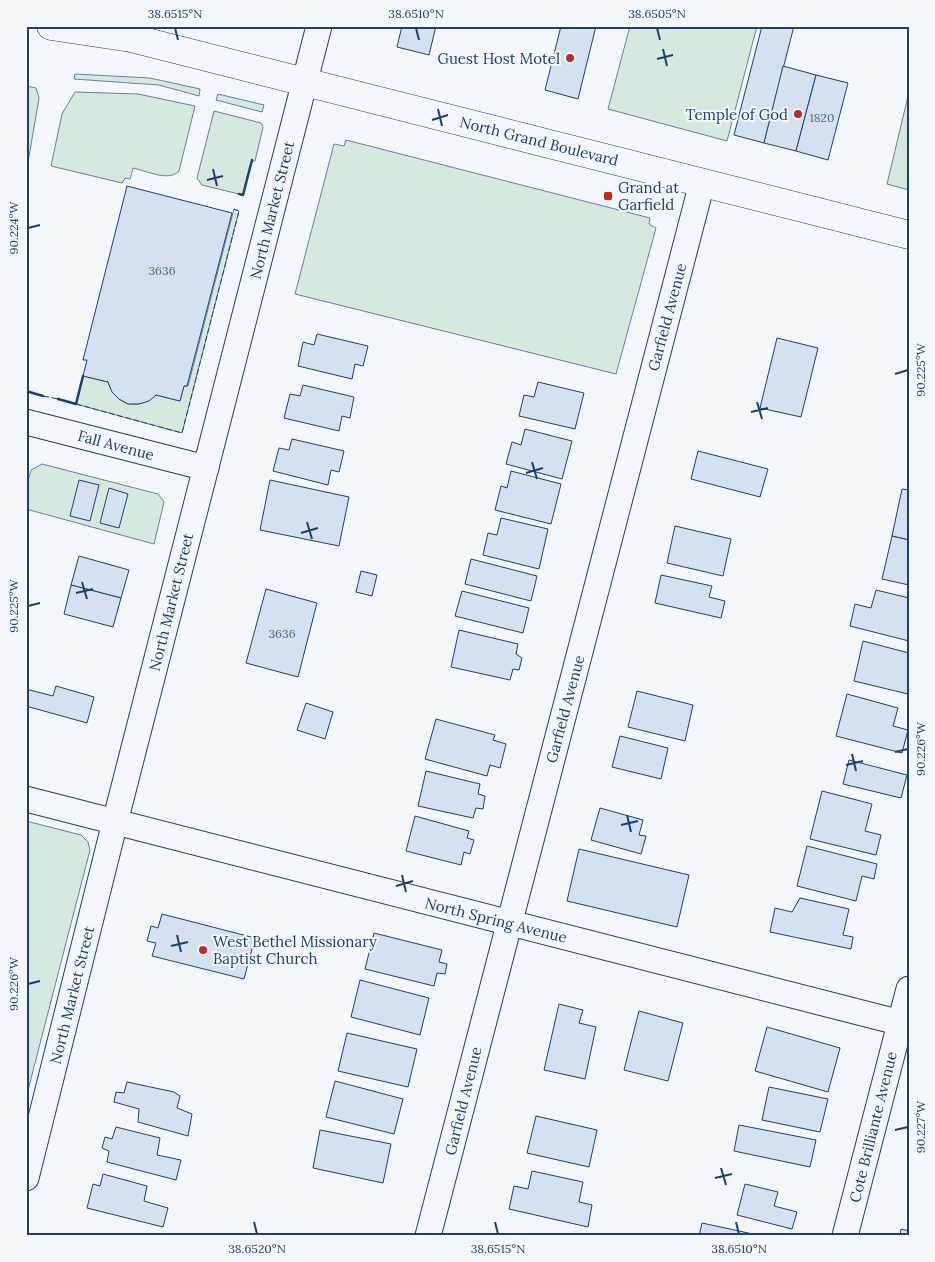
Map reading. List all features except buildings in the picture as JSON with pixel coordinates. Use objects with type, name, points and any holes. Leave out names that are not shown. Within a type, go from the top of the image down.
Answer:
[{"type":"main road","name":"North Grand Boulevard","points":[[51,26],[131,38],[909,235]]},
{"type":"street","name":"North Market Street","points":[[26,1178],[319,26]]},
{"type":"street","name":"Garfield Avenue","points":[[428,1236],[702,182]]},
{"type":"street","name":"Fall Avenue","points":[[26,422],[206,468]]},
{"type":"street","name":"North Spring Avenue","points":[[26,799],[904,1024]]},
{"type":"street","name":"Cote Brilliante Avenue","points":[[845,1236],[904,1024],[909,989]]},
{"type":"shaded area","points":[[630,26],[757,26],[727,141],[608,109]]},
{"type":"shaded area","points":[[75,74],[150,78],[200,89],[199,96],[159,85],[74,79]]},
{"type":"shaded area","points":[[26,86],[36,88],[39,98],[26,174]]},
{"type":"shaded area","points":[[75,92],[138,94],[195,106],[179,171],[170,176],[164,176],[133,168],[130,179],[125,178],[122,183],[51,166],[62,114]]},
{"type":"shaded area","points":[[909,92],[909,190],[887,184]]},
{"type":"shaded area","points":[[218,94],[264,105],[262,112],[216,100]]},
{"type":"shaded area","points":[[214,111],[261,123],[263,127],[255,161],[252,161],[243,195],[202,185],[197,178]]},
{"type":"shaded area","points":[[346,140],[650,218],[649,224],[656,228],[616,374],[295,294],[334,144],[344,146]]},
{"type":"shaded area","points":[[234,209],[239,211],[182,433],[76,404],[83,376],[108,382],[116,396],[128,404],[141,403],[156,395],[180,401],[184,386],[188,386]]},
{"type":"shaded area","points":[[42,464],[158,494],[164,502],[154,544],[26,509],[26,488],[31,470]]},
{"type":"shaded area","points":[[26,821],[81,835],[88,842],[90,850],[26,1098]]},
{"type":"fence","points":[[76,404],[182,433],[239,211],[234,209]]},
{"type":"fence","points":[[43,396],[58,399]]},
{"type":"wall","points":[[239,194],[243,195],[252,160]]},
{"type":"wall","points":[[58,399],[76,404],[83,376]]},
{"type":"wall","points":[[26,391],[43,396]]},
{"type":"place","name":"Guest Host Motel","points":[[570,58]]},
{"type":"place","name":"Temple of God","points":[[798,114]]},
{"type":"place","name":"Grand at Garfield","points":[[608,196]]},
{"type":"place","name":"West Bethel Missionary Baptist Church","points":[[203,950]]}]
